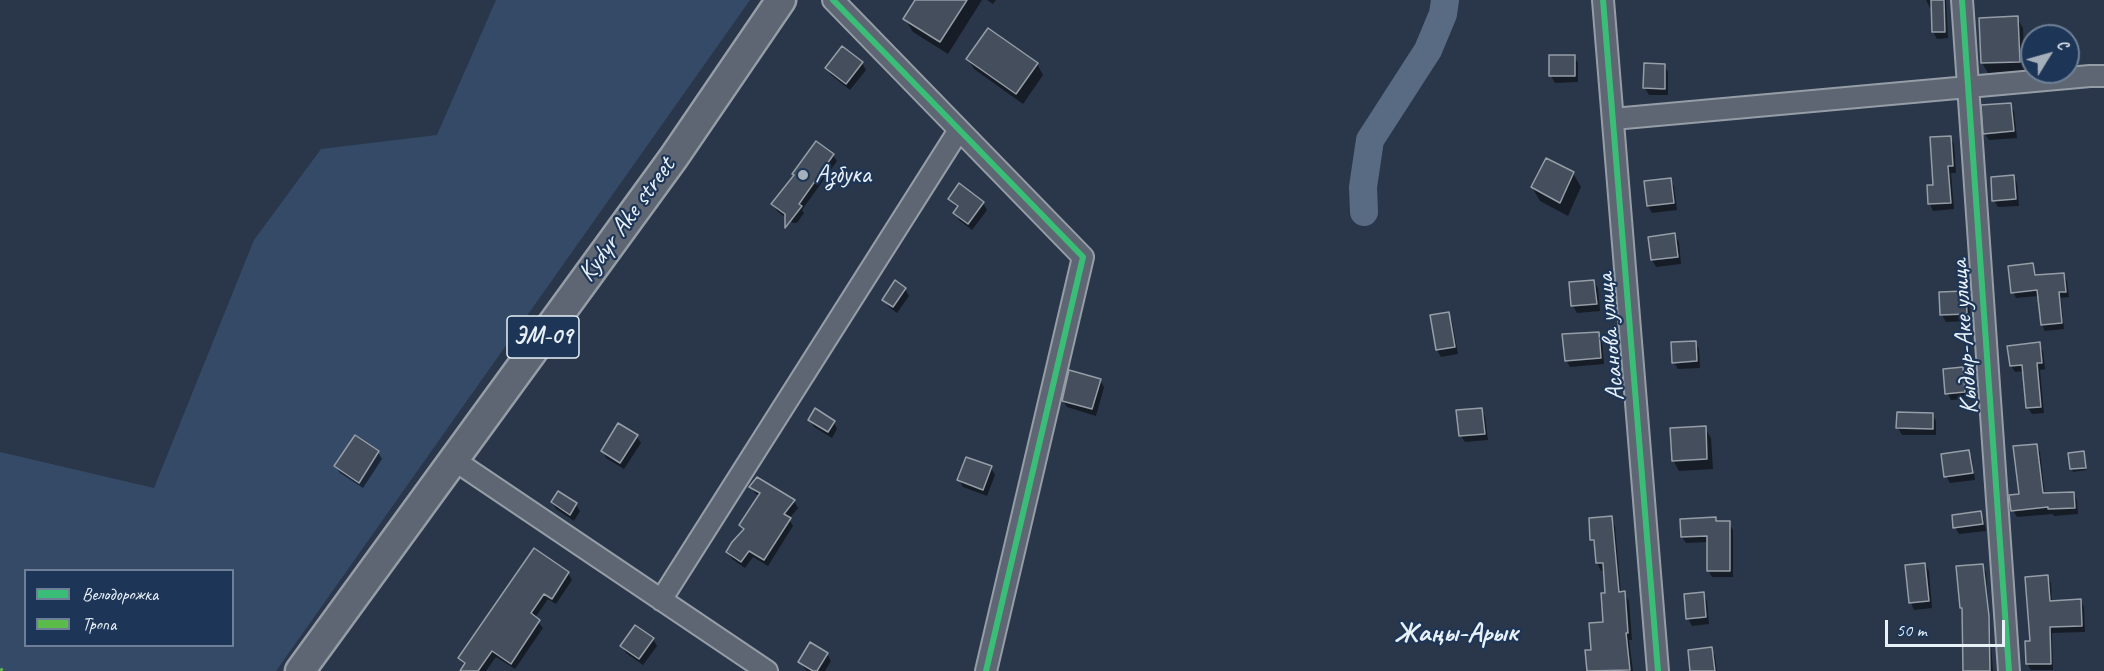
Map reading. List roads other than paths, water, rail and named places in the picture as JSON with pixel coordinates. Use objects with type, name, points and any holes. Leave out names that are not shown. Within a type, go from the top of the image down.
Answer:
[{"type":"highway","name":"Kydyr Ake street","points":[[302,670],[674,157],[781,0]]},
{"type":"street","points":[[833,0],[1083,257],[986,671]]},
{"type":"street","name":"Асанова улица","points":[[1603,0],[1658,671]]},
{"type":"street","name":"Кыдыр-Аке улица","points":[[1962,0],[2009,671]]},
{"type":"street","points":[[1613,119],[2104,76]]},
{"type":"street","points":[[661,600],[959,130]]},
{"type":"street","points":[[454,460],[767,671]]},
{"type":"waterway","points":[[1364,212],[1363,187],[1370,140],[1428,50],[1443,14],[1445,0]]},
{"type":"place","name":"Азбука","points":[[803,175]]},
{"type":"district","name":"Жаңы-Арык","points":[[1456,634]]}]
